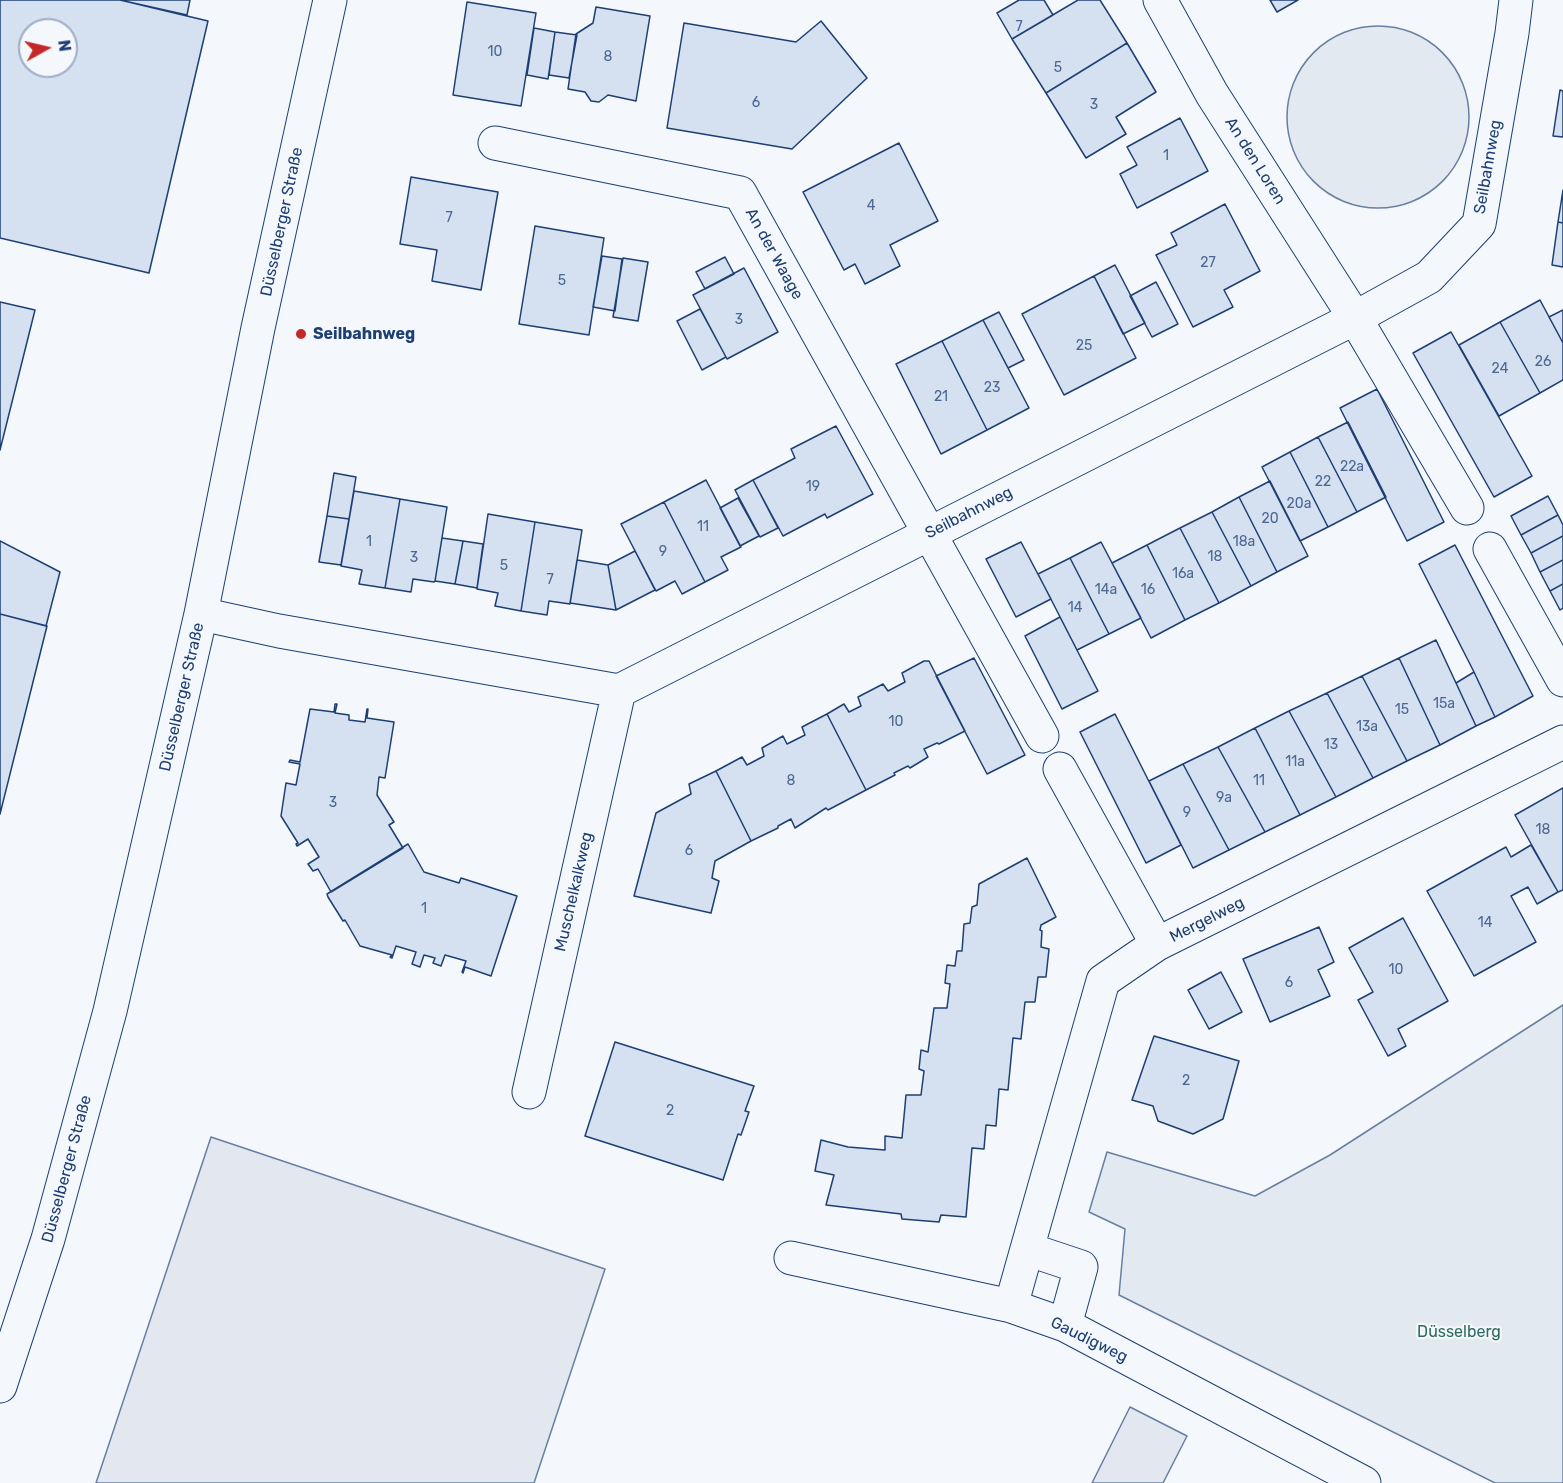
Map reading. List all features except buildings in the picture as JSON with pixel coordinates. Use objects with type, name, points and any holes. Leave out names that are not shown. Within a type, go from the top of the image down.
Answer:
[{"type":"street","name":"Düsselberger Straße","points":[[0,1386],[48,1239],[110,1011],[201,614],[258,328],[330,0]]},
{"type":"street","name":"An den Loren","points":[[1160,0],[1212,94],[1355,318],[1467,508]]},
{"type":"street","name":"Seilbahnweg","points":[[619,691],[1355,318],[1429,277],[1479,224],[1516,0]]},
{"type":"street","name":"An der Waage","points":[[495,143],[740,193],[1042,736]]},
{"type":"street","points":[[1490,549],[1563,680]]},
{"type":"street","points":[[201,614],[279,631],[619,691]]},
{"type":"street","name":"Muschelkalkweg","points":[[529,1092],[619,691]]},
{"type":"street","name":"Mergelweg","points":[[1011,1306],[1103,981],[1157,944],[1563,742]]},
{"type":"street","points":[[1060,769],[1157,944]]},
{"type":"street","points":[[1027,1248],[1081,1267],[1065,1325]]},
{"type":"street","name":"Gaudigweg","points":[[790,1258],[1011,1306],[1065,1325],[1364,1483]]},
{"type":"green space","points":[[1378,26],[1396,27],[1413,33],[1429,41],[1443,52],[1454,66],[1462,82],[1468,99],[1468,135],[1462,152],[1454,168],[1443,182],[1429,193],[1413,201],[1396,207],[1378,208],[1360,207],[1343,201],[1327,193],[1313,182],[1302,168],[1294,152],[1288,135],[1287,117],[1288,99],[1294,82],[1302,66],[1313,52],[1327,41],[1343,33],[1360,27]]},
{"type":"green space","name":"Düsselberg","points":[[1563,1005],[1563,1483],[1495,1483],[1119,1295],[1125,1229],[1089,1212],[1107,1152],[1255,1196],[1330,1155]]},
{"type":"shaded area","points":[[211,1137],[605,1269],[534,1483],[96,1483]]},
{"type":"shaded area","points":[[1130,1407],[1187,1436],[1163,1483],[1092,1483]]},
{"type":"place","name":"Seilbahnweg","points":[[301,334]]}]
